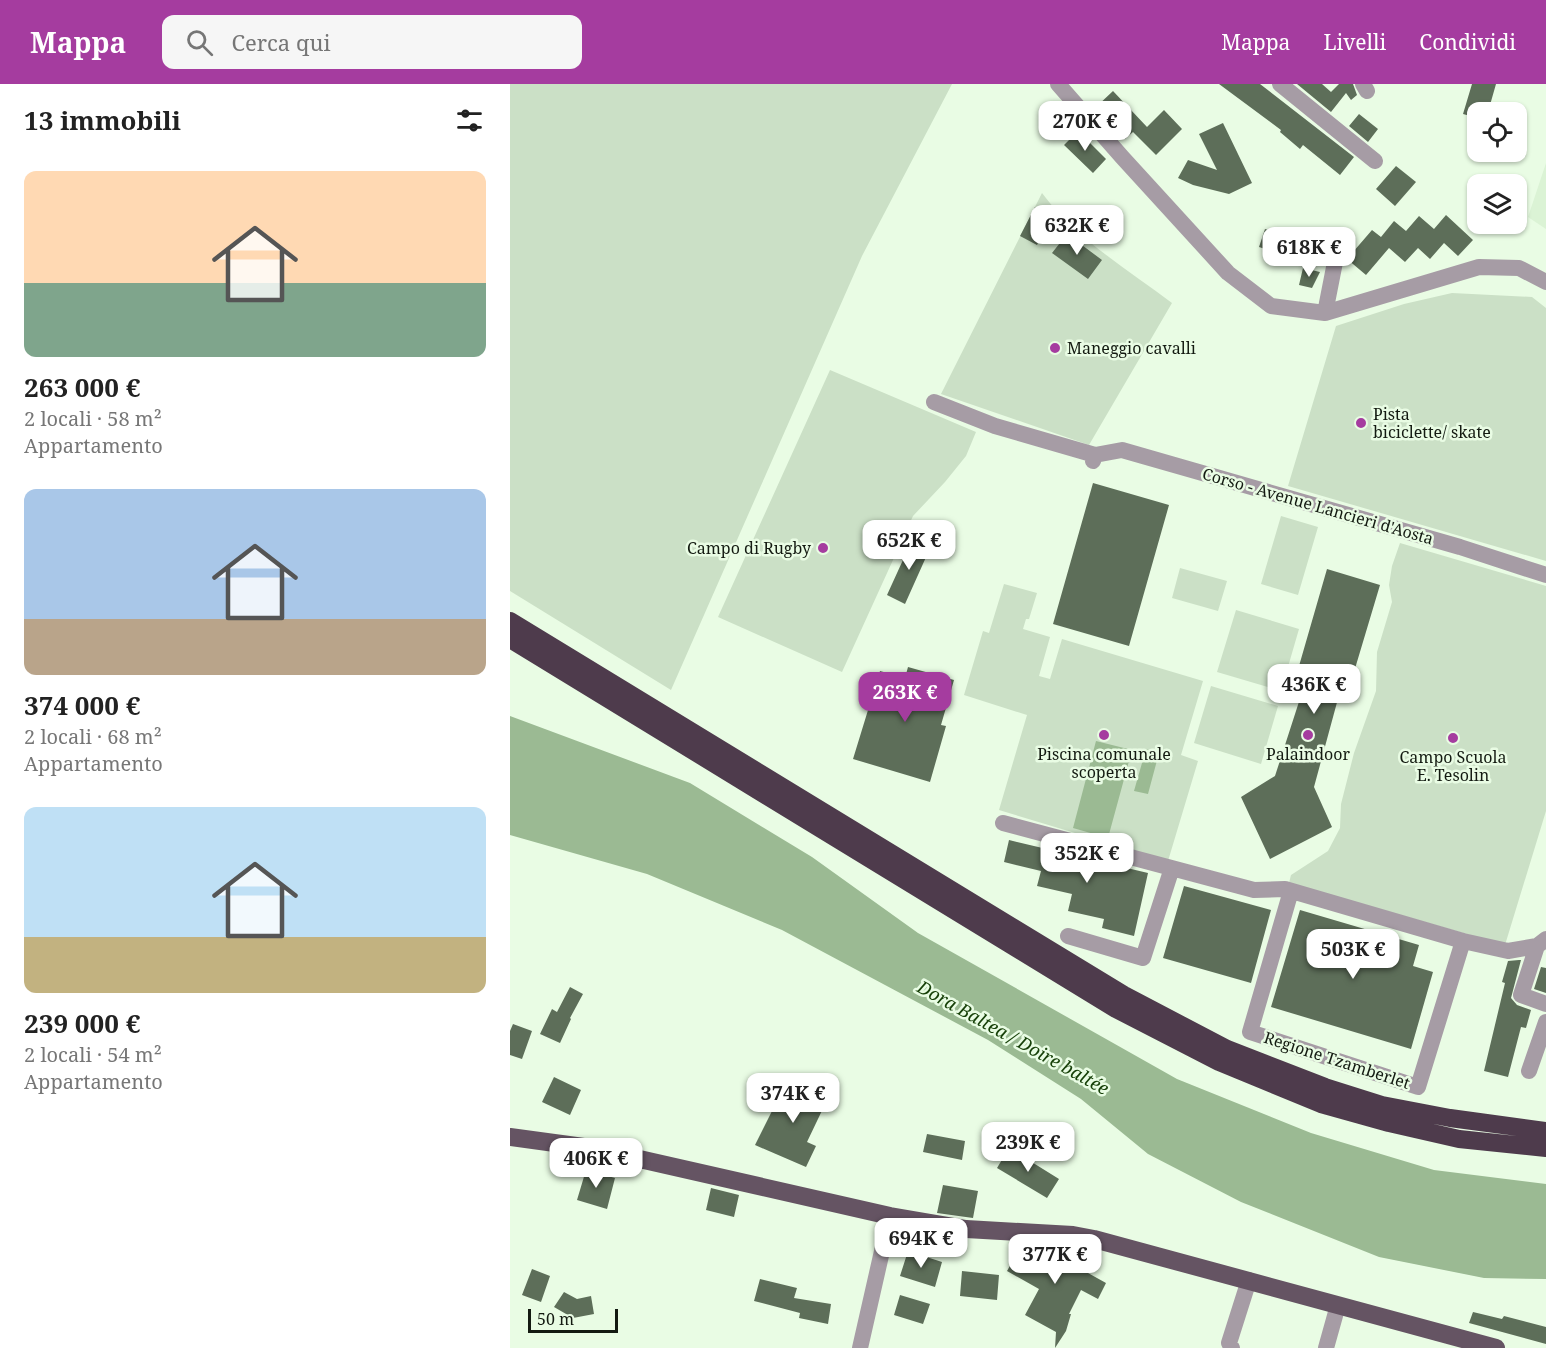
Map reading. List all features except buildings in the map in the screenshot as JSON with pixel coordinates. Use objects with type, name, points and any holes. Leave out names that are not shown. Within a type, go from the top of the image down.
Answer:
[{"type":"highway","points":[[510,621],[1124,995],[1227,1049],[1325,1088],[1382,1105],[1450,1119],[1546,1131]]},
{"type":"highway","points":[[510,639],[1116,1009],[1219,1062],[1321,1104],[1389,1123],[1459,1139],[1546,1148]]},
{"type":"main road","points":[[510,1137],[591,1148],[890,1216],[966,1229],[1094,1239],[1496,1348]]},
{"type":"street","points":[[1058,84],[1228,273],[1271,306],[1324,313],[1479,267],[1519,268],[1546,282]]},
{"type":"street","points":[[1280,84],[1375,161]]},
{"type":"street","points":[[1324,313],[1338,252]]},
{"type":"street","name":"Corso - Avenue Lancieri d'Aosta","points":[[934,402],[995,426],[1094,458],[1122,450],[1460,547],[1546,575]]},
{"type":"street","points":[[1004,823],[1254,890],[1285,889],[1463,941],[1508,951],[1541,942]]},
{"type":"street","points":[[1068,936],[1143,958],[1172,868]]},
{"type":"street","name":"Regione Tzamberlet","points":[[1291,891],[1250,1032],[1418,1087],[1463,941]]},
{"type":"street","points":[[1541,942],[1521,995],[1546,1004]]},
{"type":"street","points":[[1529,1071],[1546,1022]]},
{"type":"street","points":[[860,1348],[890,1216]]},
{"type":"street","points":[[1232,1348],[1229,1344],[1249,1280]]},
{"type":"street","points":[[1326,1348],[1338,1305]]},
{"type":"shaded area","points":[[510,84],[952,84],[862,256],[671,690],[510,591]]},
{"type":"shaded area","points":[[1546,163],[1546,229],[1528,217]]},
{"type":"shaded area","name":"Maneggio cavalli","points":[[1042,193],[1086,239],[1172,303],[1089,445],[941,394]]},
{"type":"shaded area","points":[[1452,293],[1532,297],[1546,308],[1546,561],[1288,486],[1336,326],[1404,304]]},
{"type":"shaded area","name":"Campo di Rugby","points":[[830,370],[976,432],[966,456],[913,516],[842,672],[718,617]]},
{"type":"shaded area","points":[[1281,516],[1318,527],[1298,595],[1261,584]]},
{"type":"shaded area","name":"Campo Scuola E. Tesolin","points":[[1400,543],[1546,586],[1546,811],[1505,945],[1289,883],[1291,875],[1328,851],[1340,828],[1341,804],[1354,753],[1376,691],[1377,652],[1392,602],[1389,585],[1392,566]]},
{"type":"shaded area","points":[[1180,568],[1227,581],[1218,611],[1172,598]]},
{"type":"shaded area","name":"Piscina comunale scoperta","points":[[1004,584],[1037,593],[1029,619],[1026,619],[1023,629],[1050,637],[1039,676],[1050,679],[1062,639],[1203,681],[1181,755],[1198,761],[1168,861],[999,810],[1027,715],[964,695],[983,631],[989,633]]},
{"type":"shaded area","points":[[1236,610],[1299,629],[1281,691],[1217,672]]},
{"type":"shaded area","points":[[1211,686],[1278,706],[1261,764],[1194,743]]},
{"type":"water","name":"Dora Baltea / Doire baltée","points":[[510,716],[690,783],[812,857],[918,933],[1177,1079],[1311,1133],[1434,1170],[1546,1184],[1546,1279],[1484,1278],[1379,1257],[1241,1202],[1148,1154],[1081,1099],[988,1040],[782,930],[647,874],[510,835]]},
{"type":"water","points":[[1096,741],[1132,750],[1108,838],[1073,828]]},
{"type":"water","points":[[1146,749],[1159,753],[1148,794],[1134,791]]},
{"type":"place","name":"Maneggio cavalli","points":[[1055,348]]},
{"type":"place","name":"Pista biciclette/ skate","points":[[1361,423]]},
{"type":"place","name":"Campo di Rugby","points":[[823,548]]},
{"type":"place","name":"Piscina comunale scoperta","points":[[1104,735]]},
{"type":"place","name":"Palaindoor","points":[[1308,735]]},
{"type":"place","name":"Campo Scuola E. Tesolin","points":[[1453,738]]}]
